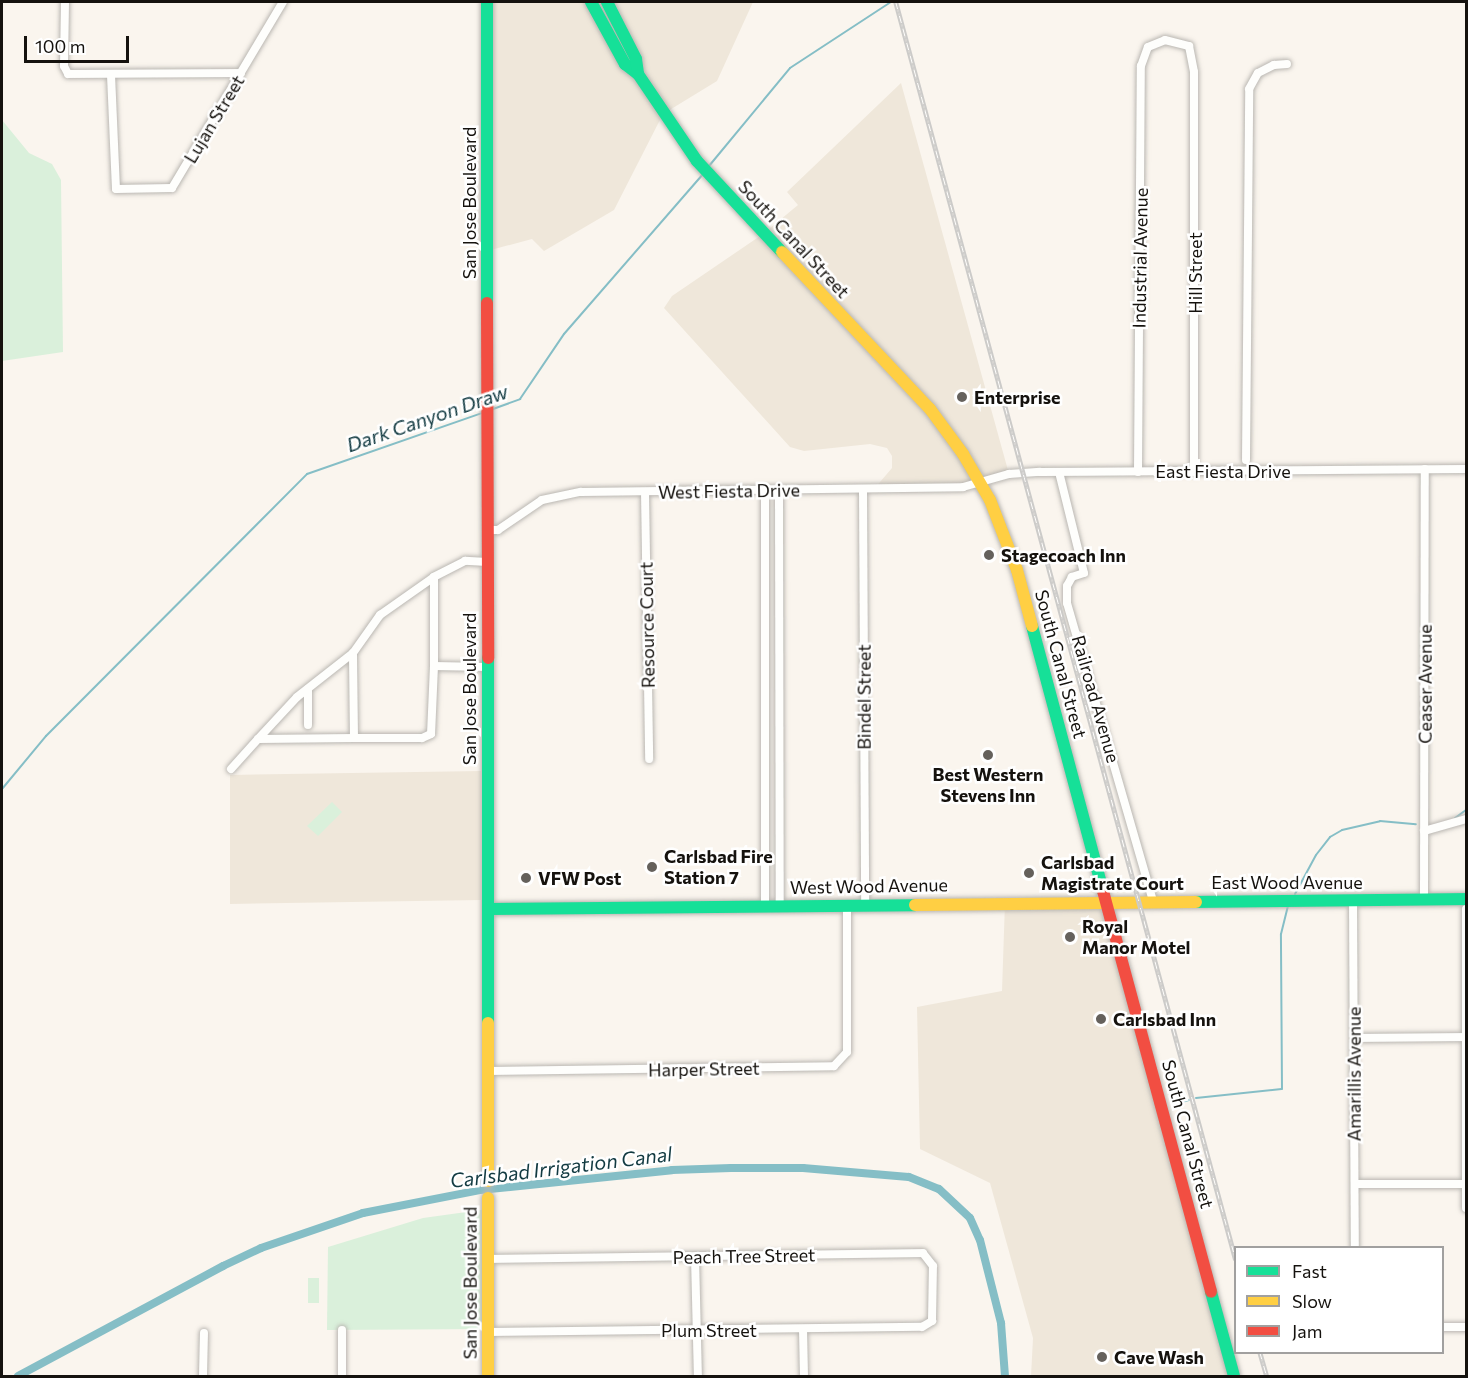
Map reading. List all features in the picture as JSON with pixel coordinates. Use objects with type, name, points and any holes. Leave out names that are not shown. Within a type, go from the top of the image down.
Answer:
[{"type":"main road","name":"San Jose Boulevard","points":[[487,2],[488,1181]]},
{"type":"main road","name":"South Canal Street","points":[[591,2],[625,64],[638,74],[663,114],[703,167],[763,234],[930,409],[982,485],[1017,570],[1234,1377]]},
{"type":"main road","name":"South Canal Street","points":[[607,2],[636,59],[638,74]]},
{"type":"main road","name":"East Wood Avenue","points":[[1107,901],[1467,899]]},
{"type":"main road","name":"West Wood Avenue","points":[[488,909],[1107,901]]},
{"type":"main road","name":"San Jose Boulevard","points":[[488,1198],[488,1377]]},
{"type":"street","points":[[65,2],[66,73],[111,75],[241,73]]},
{"type":"street","name":"Lujan Street","points":[[111,75],[116,189],[167,190],[176,184],[283,2]]},
{"type":"street","name":"Hill Street","points":[[1148,47],[1165,40],[1185,44],[1191,50],[1194,74],[1194,472]]},
{"type":"street","name":"Industrial Avenue","points":[[1138,472],[1141,73],[1148,47]]},
{"type":"street","points":[[1246,460],[1249,90],[1258,73],[1274,64],[1287,64]]},
{"type":"street","name":"Ceaser Avenue","points":[[1424,899],[1425,469]]},
{"type":"street","name":"East Fiesta Drive","points":[[982,485],[1009,474],[1059,472],[1467,469]]},
{"type":"street","name":"Railroad Avenue","points":[[1059,472],[1084,573],[1072,577],[1067,586],[1067,603],[1153,901]]},
{"type":"street","name":"West Fiesta Drive","points":[[487,530],[498,530],[554,496],[982,485]]},
{"type":"street","name":"Bindel Street","points":[[863,489],[865,904]]},
{"type":"street","points":[[765,490],[765,905]]},
{"type":"street","points":[[779,490],[780,905]]},
{"type":"street","name":"Resource Court","points":[[645,492],[649,759]]},
{"type":"street","points":[[231,769],[308,689],[353,653],[380,615],[434,578],[465,561],[487,561]]},
{"type":"street","points":[[258,739],[422,738],[431,734],[434,578]]},
{"type":"street","points":[[353,653],[354,738]]},
{"type":"street","points":[[434,666],[487,667]]},
{"type":"street","points":[[308,689],[308,725]]},
{"type":"street","points":[[1424,831],[1467,819]]},
{"type":"street","name":"Amarillis Avenue","points":[[1353,900],[1355,1246]]},
{"type":"street","name":"Harper Street","points":[[488,1071],[830,1068],[847,1052],[847,904]]},
{"type":"street","points":[[1467,909],[1467,1208]]},
{"type":"street","points":[[1354,1038],[1466,1037]]},
{"type":"street","name":"San Jose Boulevard","points":[[488,1181],[488,1198]]},
{"type":"street","points":[[1355,1184],[1466,1184]]},
{"type":"street","name":"Peach Tree Street","points":[[489,1259],[923,1253],[933,1266],[929,1324]]},
{"type":"street","points":[[695,1257],[698,1377]]},
{"type":"street","name":"Plum Street","points":[[488,1332],[922,1327],[929,1324]]},
{"type":"street","points":[[1444,1327],[1467,1327]]},
{"type":"street","points":[[803,1329],[804,1377]]},
{"type":"street","points":[[342,1330],[342,1377]]},
{"type":"street","points":[[203,1377],[204,1333]]},
{"type":"shaded area","points":[[487,2],[591,2],[625,64],[607,2],[753,2],[717,81],[663,114],[614,210],[544,251],[532,239],[487,251]]},
{"type":"shaded area","points":[[901,83],[1009,474],[982,485],[874,489],[892,468],[892,456],[887,448],[870,444],[804,451],[790,447],[664,308],[672,296],[763,234],[798,205],[787,192]]},
{"type":"shaded area","points":[[481,771],[481,900],[230,904],[230,775]]},
{"type":"shaded area","points":[[1107,901],[1234,1376],[1031,1376],[1033,1338],[990,1183],[920,1149],[917,1007],[1002,991],[1005,902]]},
{"type":"green space","points":[[2,120],[29,153],[52,164],[61,180],[63,352],[2,361]]},
{"type":"green space","points":[[332,802],[342,812],[318,836],[307,826]]},
{"type":"green space","points":[[488,1209],[489,1329],[327,1330],[328,1247],[423,1218]]},
{"type":"green space","points":[[308,1278],[319,1278],[319,1303],[308,1303]]},
{"type":"waterway","name":"Dark Canyon Draw","points":[[709,166],[790,68],[891,2]]},
{"type":"waterway","name":"Dark Canyon Draw","points":[[493,409],[520,399],[564,334],[702,175]]},
{"type":"waterway","name":"Dark Canyon Draw","points":[[2,789],[46,736],[307,474],[482,413]]},
{"type":"waterway","points":[[1455,818],[1466,810]]},
{"type":"waterway","points":[[1295,894],[1316,855],[1330,837],[1342,830],[1380,821],[1416,824]]},
{"type":"waterway","points":[[1196,1098],[1282,1089],[1281,934],[1288,906]]},
{"type":"waterway","points":[[1182,1102],[1189,1100]]},
{"type":"waterway","name":"Carlsbad Irrigation Canal","points":[[18,1376],[261,1248],[363,1213],[480,1190],[672,1170],[731,1168],[803,1168],[909,1177],[939,1189],[970,1218],[980,1240],[1001,1323],[1005,1376]]},
{"type":"railway","points":[[896,2],[1234,1253]]},
{"type":"railway","points":[[1261,1354],[1267,1376]]},
{"type":"traffic: fast","points":[[487,2],[487,303]]},
{"type":"traffic: fast","points":[[591,2],[625,64],[638,74],[697,161],[782,252]]},
{"type":"traffic: fast","points":[[607,2],[636,59],[638,74]]},
{"type":"traffic: fast","points":[[1032,626],[1103,891]]},
{"type":"traffic: fast","points":[[488,658],[488,1023]]},
{"type":"traffic: fast","points":[[1196,902],[1466,899]]},
{"type":"traffic: fast","points":[[488,909],[915,905]]},
{"type":"traffic: fast","points":[[1211,1292],[1234,1376]]},
{"type":"traffic: slow","points":[[782,252],[930,409],[963,454],[990,500],[1017,570],[1032,626]]},
{"type":"traffic: slow","points":[[915,905],[1196,902]]},
{"type":"traffic: slow","points":[[488,1023],[488,1181]]},
{"type":"traffic: slow","points":[[488,1198],[488,1376]]},
{"type":"traffic: jam","points":[[487,303],[488,658]]},
{"type":"traffic: jam","points":[[1103,891],[1211,1292]]},
{"type":"place","name":"Enterprise","points":[[962,397]]},
{"type":"place","name":"Stagecoach Inn","points":[[989,555]]},
{"type":"place","name":"Best Western Stevens Inn","points":[[988,755]]},
{"type":"place","name":"Carlsbad Fire Station 7","points":[[652,867]]},
{"type":"place","name":"Carlsbad Magistrate Court","points":[[1029,873]]},
{"type":"place","name":"VFW Post","points":[[526,878]]},
{"type":"place","name":"Royal Manor Motel","points":[[1070,937]]},
{"type":"place","name":"Carlsbad Inn","points":[[1101,1019]]},
{"type":"place","name":"Cave Wash","points":[[1102,1357]]}]
